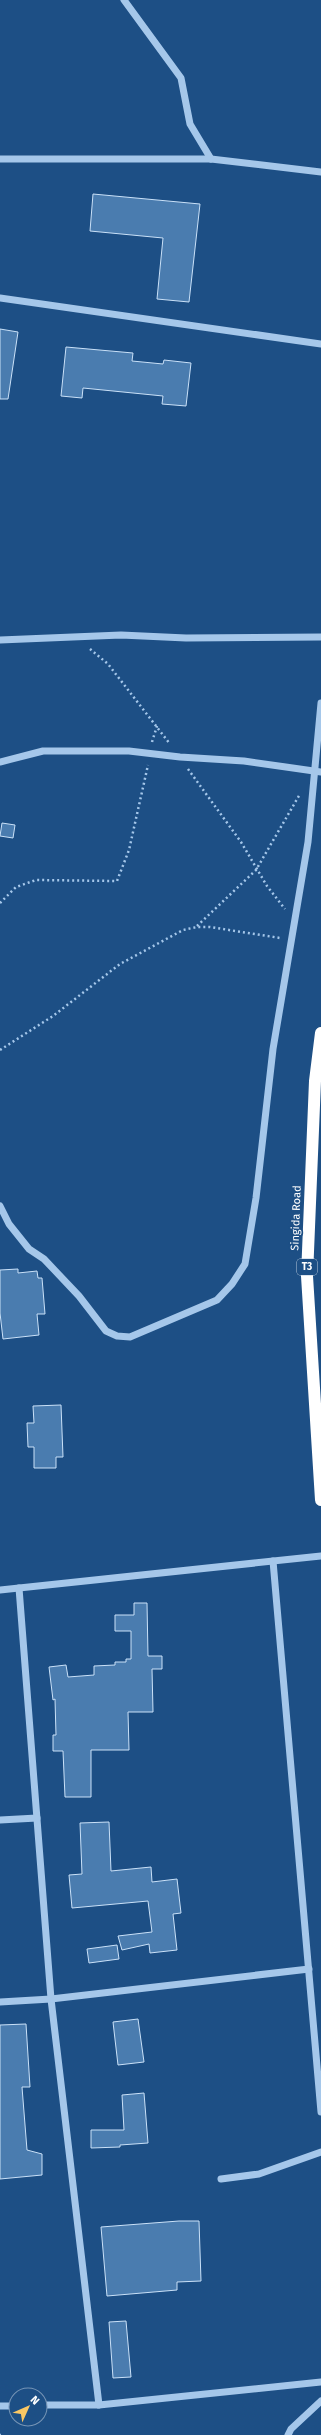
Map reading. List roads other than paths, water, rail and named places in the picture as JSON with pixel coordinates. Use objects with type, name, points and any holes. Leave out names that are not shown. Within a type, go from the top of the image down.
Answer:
[{"type":"highway","name":"Singida Road","points":[[321,1033],[315,1081],[307,1276],[321,1500]]},
{"type":"street","points":[[124,0],[181,78],[190,124],[211,159]]},
{"type":"street","points":[[0,159],[211,159],[321,172]]},
{"type":"street","points":[[0,298],[321,344]]},
{"type":"street","points":[[0,640],[121,635],[186,638],[321,637]]},
{"type":"street","points":[[0,1206],[9,1224],[29,1249],[44,1259],[79,1296],[106,1331],[117,1336],[130,1337],[217,1300],[232,1284],[245,1264],[256,1198],[273,1049],[308,842],[318,772],[321,703]]},
{"type":"street","points":[[0,762],[43,751],[150,752],[180,757],[244,761],[318,772]]},
{"type":"street","points":[[0,1590],[321,1556]]},
{"type":"street","points":[[273,1561],[321,2112]]},
{"type":"street","points":[[19,1588],[51,1999],[99,2405]]},
{"type":"street","points":[[0,1820],[37,1818]]},
{"type":"street","points":[[0,2002],[51,1999],[309,1969]]},
{"type":"street","points":[[221,2179],[259,2174],[321,2152]]},
{"type":"street","points":[[48,2406],[99,2405],[321,2382]]},
{"type":"street","points":[[288,2435],[291,2429],[321,2401]]}]
